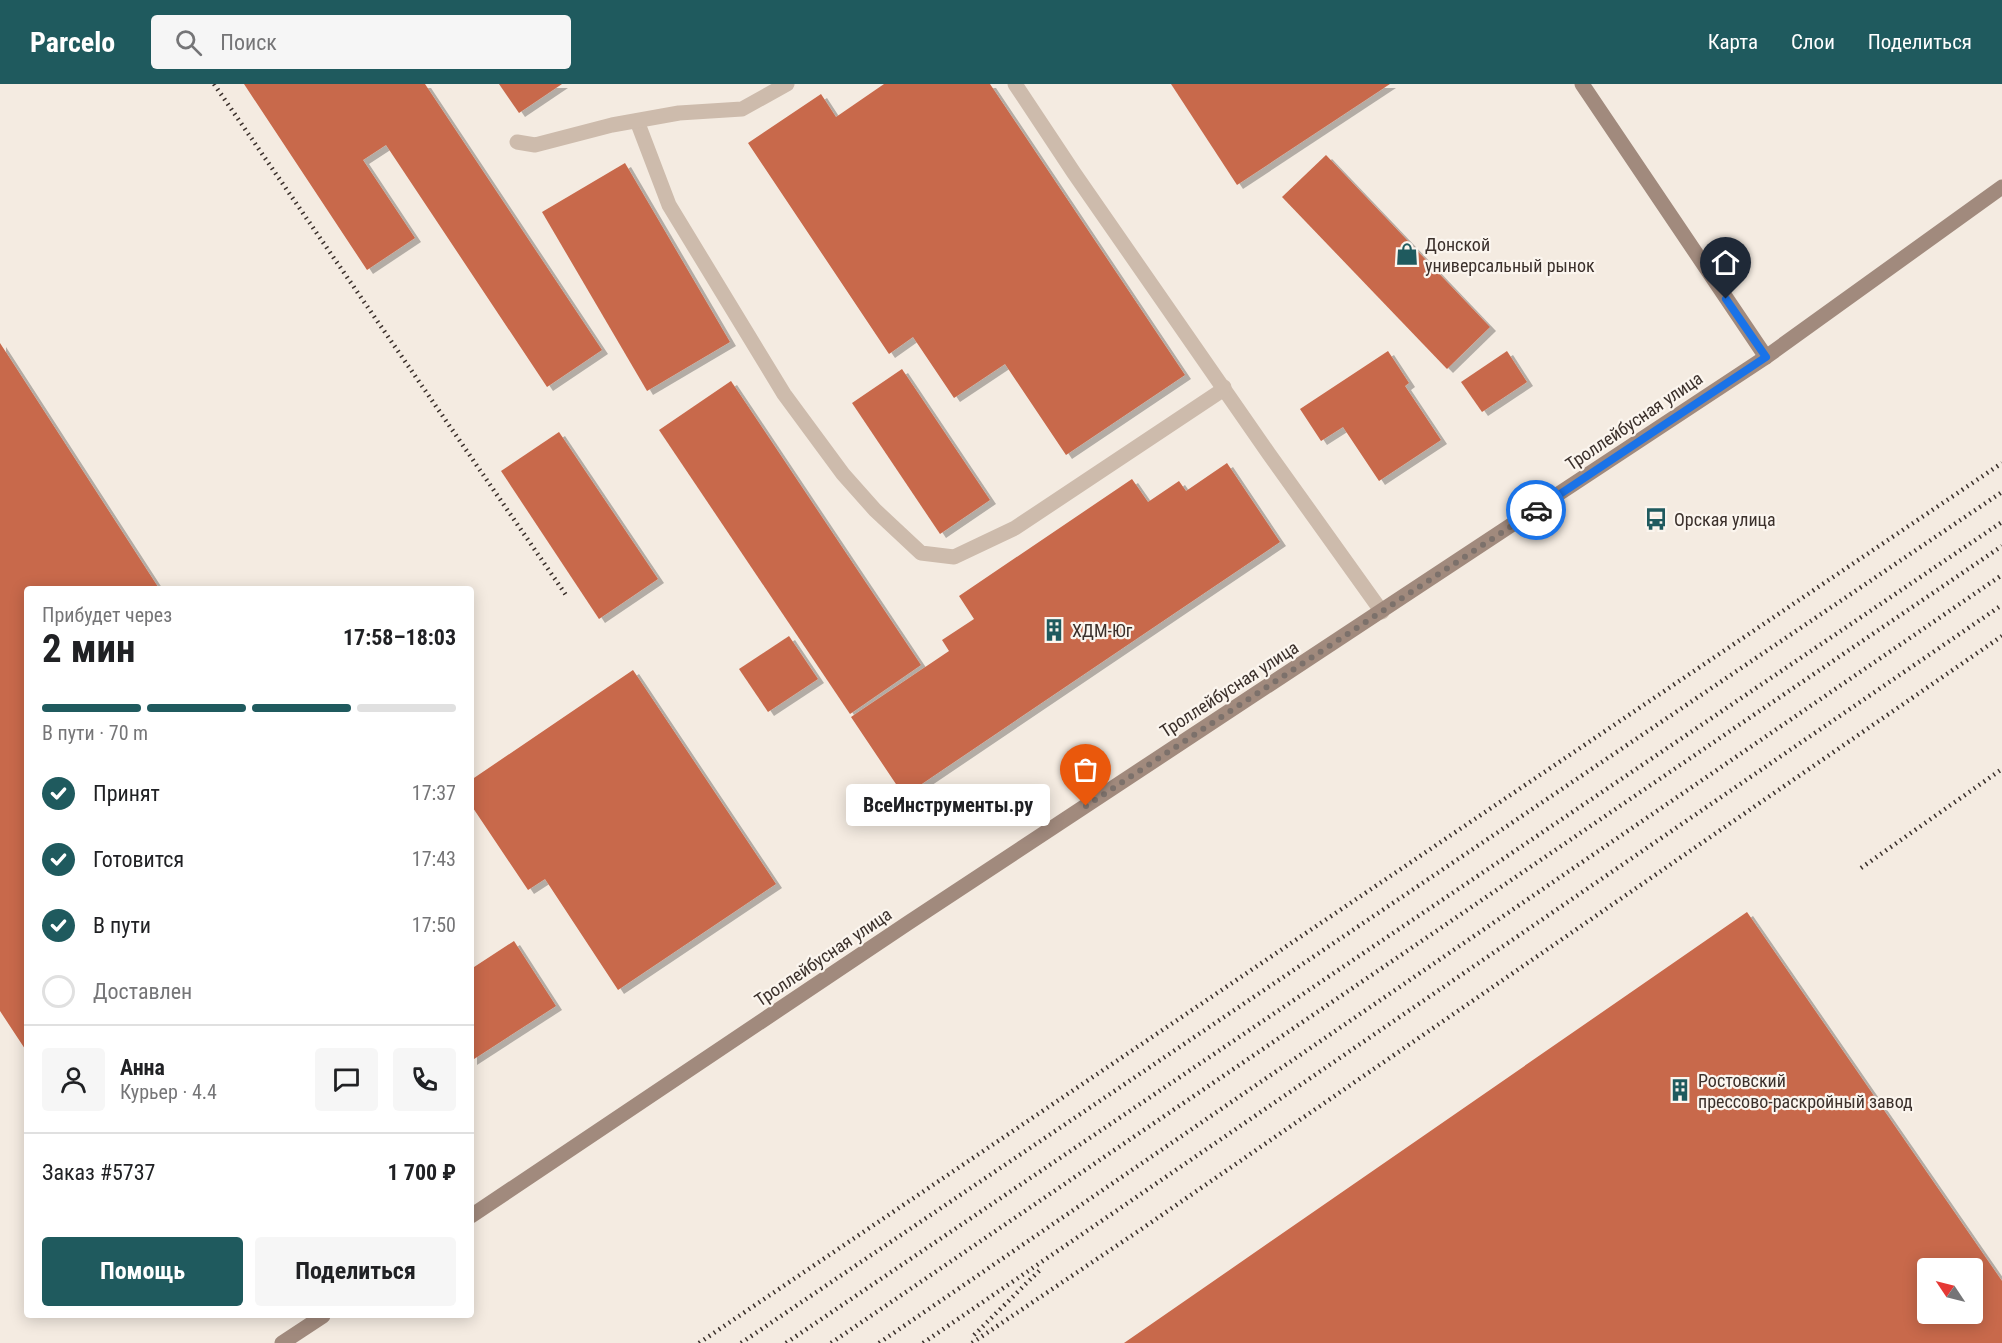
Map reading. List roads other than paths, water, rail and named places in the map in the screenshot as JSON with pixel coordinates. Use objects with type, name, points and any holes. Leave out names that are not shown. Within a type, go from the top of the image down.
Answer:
[{"type":"main road","points":[[1582,84],[1766,357]]},
{"type":"main road","name":"Троллейбусная улица","points":[[474,1214],[908,923],[1766,357],[2002,187]]},
{"type":"main road","points":[[282,1343],[320,1318]]},
{"type":"lane","points":[[517,142],[535,145],[612,125],[679,113],[742,109],[787,84]]},
{"type":"lane","points":[[1015,84],[1269,454],[1382,612]]},
{"type":"lane","points":[[638,121],[669,205],[784,394],[843,474],[875,510],[921,553],[954,557],[1015,528],[1224,387]]},
{"type":"railway","points":[[214,84],[566,595]]},
{"type":"railway","points":[[699,1343],[2002,463]]},
{"type":"railway","points":[[741,1343],[2002,492]]},
{"type":"railway","points":[[786,1343],[2002,522]]},
{"type":"railway","points":[[831,1343],[2002,546]]},
{"type":"railway","points":[[879,1343],[2002,575]]},
{"type":"railway","points":[[923,1343],[2002,605]]},
{"type":"railway","points":[[972,1343],[1143,1228],[2002,636]]},
{"type":"railway","points":[[1861,868],[2002,769]]},
{"type":"railway","points":[[974,1335],[1041,1269]]},
{"type":"place","name":"Донской универсальный рынок","points":[[1407,254]]},
{"type":"place","name":"Орская улица","points":[[1656,519]]},
{"type":"place","name":"ХДМ-Юг","points":[[1054,630]]},
{"type":"place","name":"ВсеИнструменты.ру","points":[[1086,806]]},
{"type":"place","name":"Ростовский прессово-раскройный завод","points":[[1680,1090]]}]
